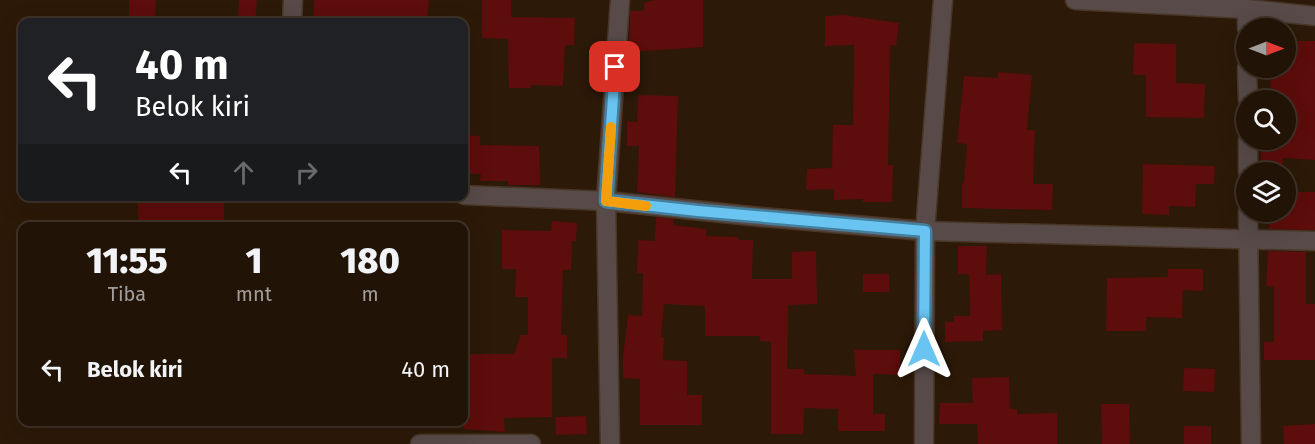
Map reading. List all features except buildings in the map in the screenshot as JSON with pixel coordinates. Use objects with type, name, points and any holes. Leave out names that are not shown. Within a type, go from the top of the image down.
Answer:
[{"type":"street","points":[[292,18],[293,0]]},
{"type":"street","points":[[610,444],[606,201],[620,0]]},
{"type":"street","points":[[924,444],[925,231],[943,0]]},
{"type":"street","points":[[1075,0],[1247,9],[1315,16]]},
{"type":"street","points":[[1247,9],[1247,18]]},
{"type":"street","points":[[468,195],[606,201],[925,231],[1315,241]]},
{"type":"street","points":[[1248,222],[1251,444]]},
{"type":"street","points":[[420,444],[531,444]]},
{"type":"slow traffic","points":[[611,127],[606,201],[646,206]]},
{"type":"route","points":[[615,67],[606,201],[925,231],[924,349]]}]
